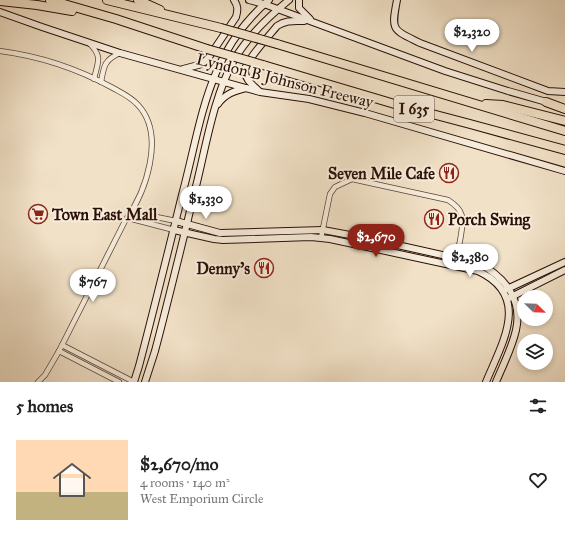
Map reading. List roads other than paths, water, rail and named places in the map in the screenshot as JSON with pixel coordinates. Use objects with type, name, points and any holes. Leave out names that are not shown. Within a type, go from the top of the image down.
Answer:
[{"type":"highway","name":"Lyndon B Johnson Freeway","points":[[50,0],[207,49],[398,105],[565,150]]},
{"type":"highway","name":"Lyndon B Johnson Freeway","points":[[107,0],[221,28],[277,44],[565,131]]},
{"type":"highway","points":[[138,0],[180,18]]},
{"type":"highway","points":[[0,1],[98,14]]},
{"type":"highway","points":[[546,102],[565,108]]},
{"type":"highway","points":[[469,103],[503,105],[565,121]]},
{"type":"main road","points":[[181,69],[202,64],[208,57],[236,17],[238,6],[234,0]]},
{"type":"main road","points":[[249,0],[266,2],[278,9],[316,24],[445,71],[546,102]]},
{"type":"main road","points":[[145,382],[155,351],[215,109],[224,81],[234,60],[249,38],[289,0]]},
{"type":"main road","points":[[299,0],[299,8],[316,24]]},
{"type":"main road","points":[[398,0],[393,21],[396,30],[405,36],[548,91],[565,92]]},
{"type":"main road","points":[[135,382],[174,230],[203,106],[213,78],[230,46],[241,30],[266,2]]},
{"type":"main road","name":"Lyndon B Johnson Freeway","points":[[0,12],[120,53],[260,92],[309,99],[365,113],[565,171]]},
{"type":"main road","points":[[260,92],[246,78],[245,70],[248,61],[277,26],[283,22],[289,20],[309,21]]},
{"type":"main road","points":[[215,109],[223,98],[236,90],[247,88]]},
{"type":"main road","points":[[176,221],[220,233],[323,230],[457,258],[478,263],[490,269],[501,278],[509,288],[510,297],[509,324],[486,382]]},
{"type":"main road","points":[[174,230],[219,240],[311,237],[330,238],[478,271],[494,280],[502,291],[510,297],[517,315],[517,328],[513,342],[496,382]]},
{"type":"main road","points":[[264,232],[264,239]]},
{"type":"main road","points":[[389,251],[390,243]]},
{"type":"main road","points":[[502,291],[564,262],[565,270],[510,297]]},
{"type":"street","points":[[89,43],[96,50],[99,56],[94,79]]},
{"type":"street","points":[[0,51],[36,58],[60,65],[101,82],[132,99],[143,111],[151,128],[151,159],[139,198],[59,351],[38,382]]},
{"type":"street","points":[[101,82],[106,62],[111,57],[120,53]]},
{"type":"street","points":[[322,238],[330,194],[335,187],[352,179],[448,200],[457,206],[464,221],[456,266]]},
{"type":"street","points":[[132,212],[176,221]]},
{"type":"street","points":[[128,218],[174,230]]},
{"type":"street","points":[[62,344],[135,382]]},
{"type":"street","points":[[59,351],[119,382]]},
{"type":"place","name":"Seven Mile Cafe","points":[[449,173]]},
{"type":"place","name":"Town East Mall","points":[[38,214]]},
{"type":"place","name":"Porch Swing","points":[[434,219]]},
{"type":"place","name":"Denny's","points":[[264,268]]}]
